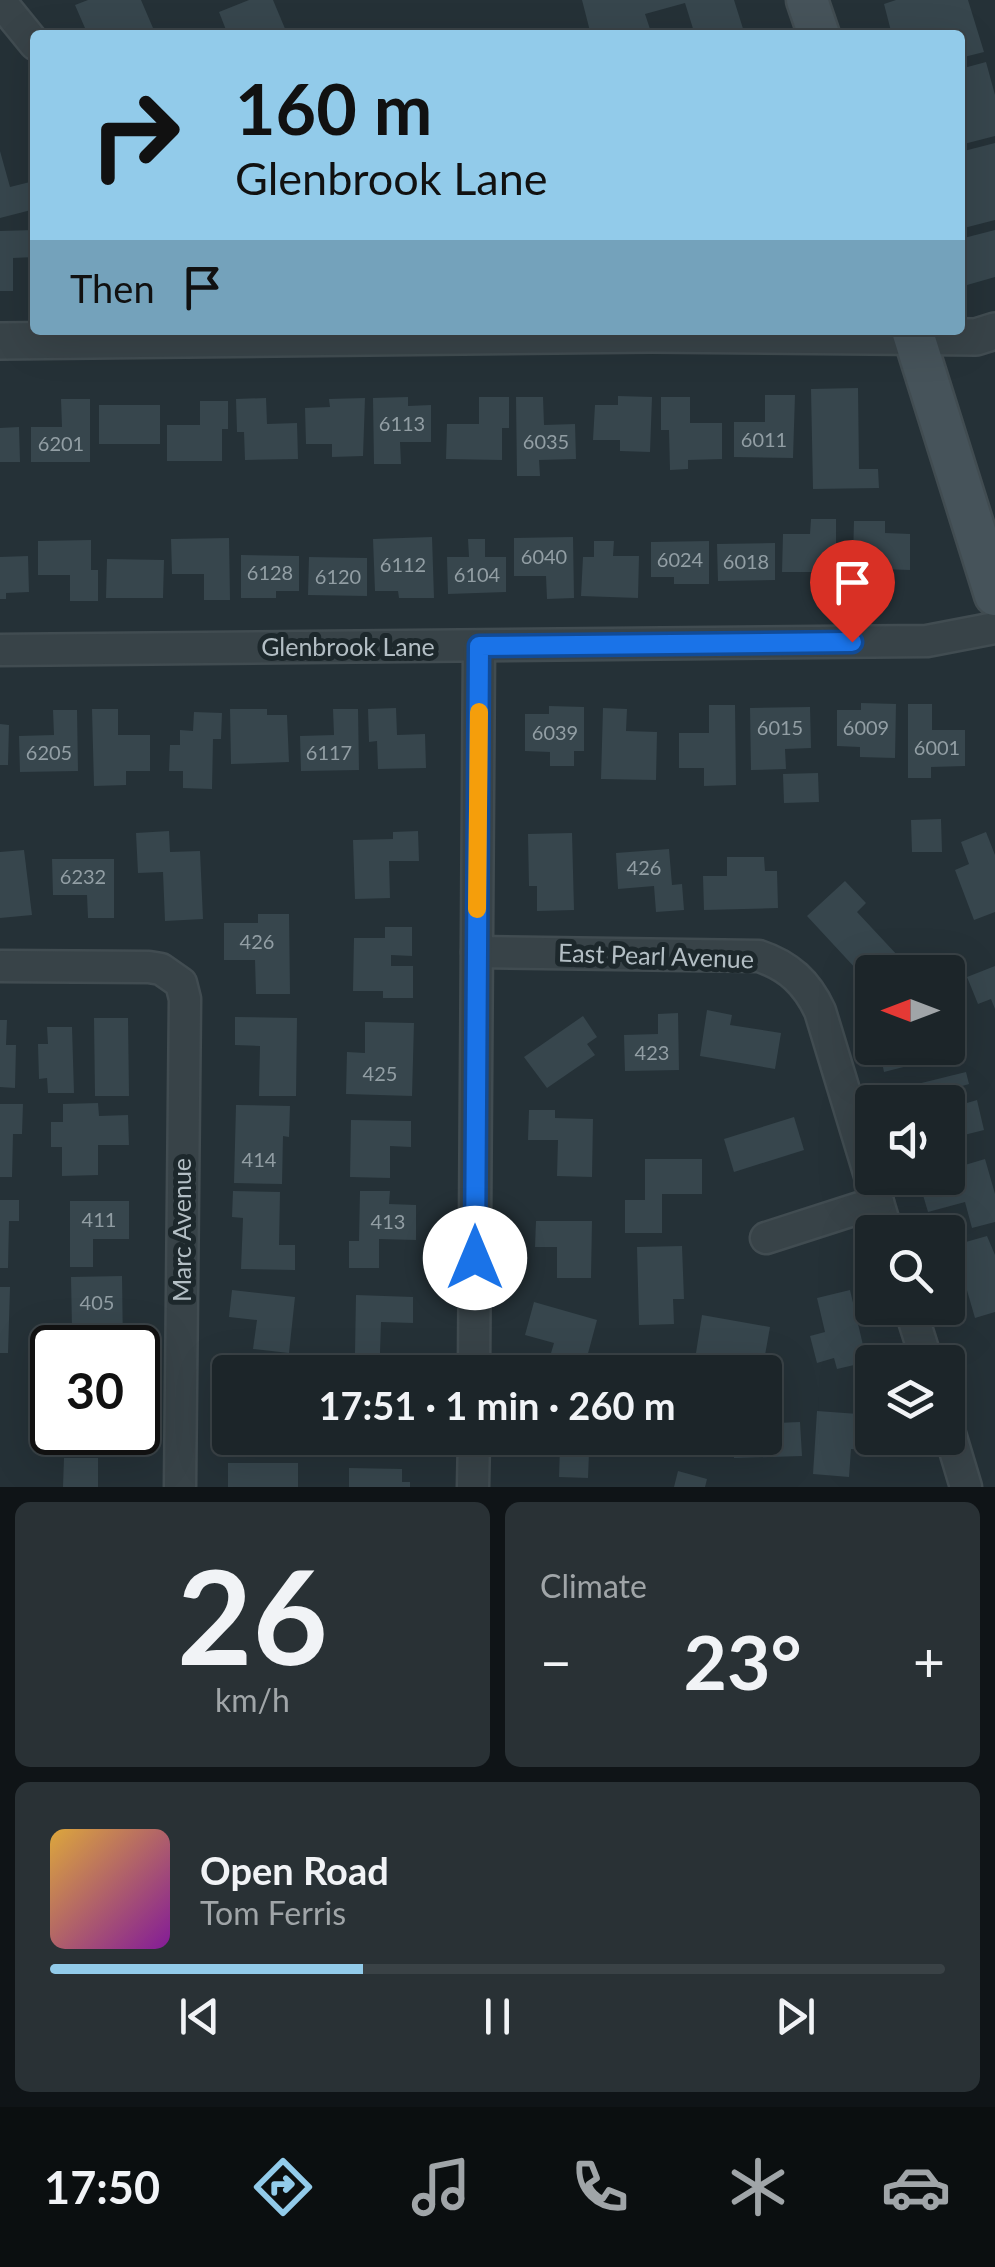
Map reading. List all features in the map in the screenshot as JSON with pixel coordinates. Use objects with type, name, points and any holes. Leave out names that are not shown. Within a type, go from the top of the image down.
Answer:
[{"type":"main road","points":[[808,0],[817,30]]},
{"type":"main road","points":[[914,335],[995,594]]},
{"type":"street","points":[[0,0],[30,38]]},
{"type":"street","points":[[960,335],[995,331]]},
{"type":"street","points":[[0,341],[97,335]]},
{"type":"street","name":"Glenbrook Lane","points":[[0,650],[926,642],[995,628]]},
{"type":"street","points":[[474,1355],[479,646]]},
{"type":"street","name":"East Pearl Avenue","points":[[477,952],[759,956],[791,971],[804,983],[820,1012],[882,1215]]},
{"type":"street","name":"Marc Avenue","points":[[0,966],[149,967],[174,976],[181,983],[186,999],[180,1487]]},
{"type":"street","points":[[766,1238],[878,1202]]},
{"type":"street","points":[[473,1487],[474,1455]]},
{"type":"street","points":[[956,1455],[966,1487]]},
{"type":"building","points":[[88,0],[141,0],[154,30],[86,30],[75,5]]},
{"type":"building","points":[[249,0],[273,0],[286,30],[226,30],[219,12]]},
{"type":"building","points":[[582,0],[734,0],[743,30],[693,30],[685,3],[645,14],[650,30],[590,30]]},
{"type":"building","points":[[896,0],[968,0],[984,52],[965,57],[965,30],[891,30],[884,4]]},
{"type":"building","points":[[986,62],[995,95],[995,136],[965,144],[965,68]]},
{"type":"building","points":[[995,143],[995,220],[965,228],[965,151]]},
{"type":"building","points":[[0,151],[10,187],[30,182],[30,210],[0,218]]},
{"type":"building","points":[[30,230],[30,257],[13,258],[13,291],[0,291],[0,231]]},
{"type":"building","points":[[995,230],[995,277],[965,286],[965,238]]},
{"type":"building","points":[[858,388],[859,469],[878,469],[879,488],[813,489],[811,389]]},
{"type":"building","points":[[765,395],[795,395],[793,458],[734,457],[734,422],[765,422]]},
{"type":"building","points":[[618,396],[652,397],[650,452],[620,451],[620,440],[593,440],[595,405],[618,405]]},
{"type":"building","points":[[408,397],[408,406],[431,405],[431,442],[400,442],[401,464],[374,464],[373,398]]},
{"type":"building","points":[[479,397],[509,397],[509,428],[502,428],[502,460],[446,459],[447,424],[479,424]]},
{"type":"building","points":[[516,397],[543,397],[544,425],[575,424],[576,459],[539,460],[540,476],[517,476]]},
{"type":"building","points":[[661,397],[690,397],[690,423],[722,423],[722,459],[688,460],[688,469],[670,470],[669,430],[661,430]]},
{"type":"building","points":[[266,398],[267,424],[297,423],[298,459],[245,460],[244,432],[237,432],[236,399]]},
{"type":"building","points":[[365,398],[363,456],[332,457],[332,444],[306,444],[305,408],[330,407],[329,399]]},
{"type":"building","points":[[61,399],[90,399],[90,462],[31,462],[31,427],[62,427]]},
{"type":"building","points":[[200,401],[228,401],[228,429],[222,429],[222,461],[167,461],[167,425],[200,425]]},
{"type":"building","points":[[99,405],[160,405],[160,444],[99,444]]},
{"type":"building","points":[[19,427],[20,462],[0,462],[0,428]]},
{"type":"building","points":[[811,519],[836,519],[836,562],[843,562],[843,595],[813,595],[813,572],[782,572],[783,534],[810,534]]},
{"type":"building","points":[[854,521],[885,521],[885,533],[910,534],[910,570],[880,569],[879,593],[852,592]]},
{"type":"building","points":[[432,537],[434,598],[399,598],[398,591],[375,591],[373,539]]},
{"type":"building","points":[[573,537],[574,598],[547,599],[546,576],[514,576],[514,538]]},
{"type":"building","points":[[229,538],[230,600],[204,600],[204,574],[172,574],[171,539]]},
{"type":"building","points":[[468,539],[485,539],[485,557],[506,557],[506,592],[448,594],[447,557],[469,557]]},
{"type":"building","points":[[91,540],[91,570],[98,570],[98,601],[70,601],[70,575],[38,575],[38,541]]},
{"type":"building","points":[[594,541],[614,541],[613,556],[639,556],[638,598],[581,596],[583,557],[594,557]]},
{"type":"building","points":[[709,541],[709,584],[674,584],[674,577],[651,577],[651,542]]},
{"type":"building","points":[[775,543],[775,580],[718,581],[717,544]]},
{"type":"building","points":[[241,555],[299,556],[299,591],[276,591],[276,598],[241,598]]},
{"type":"building","points":[[28,556],[29,592],[6,593],[6,599],[0,599],[0,557]]},
{"type":"building","points":[[309,557],[367,558],[367,596],[308,595]]},
{"type":"building","points":[[107,559],[164,560],[163,598],[106,598]]},
{"type":"building","points":[[861,703],[896,704],[895,758],[860,757],[860,747],[837,746],[837,710],[861,710]]},
{"type":"building","points":[[908,704],[932,704],[932,730],[965,730],[965,766],[931,767],[931,778],[908,778]]},
{"type":"building","points":[[709,705],[735,705],[736,785],[704,786],[704,768],[679,768],[679,733],[709,733]]},
{"type":"building","points":[[549,706],[584,707],[584,751],[574,751],[574,766],[550,766],[550,752],[525,751],[525,714],[549,714]]},
{"type":"building","points":[[810,707],[811,748],[785,749],[786,769],[751,770],[750,708]]},
{"type":"building","points":[[396,708],[397,735],[425,734],[426,768],[378,769],[377,741],[369,742],[368,709]]},
{"type":"building","points":[[603,708],[627,709],[626,731],[657,732],[656,780],[601,779]]},
{"type":"building","points":[[92,709],[118,709],[118,735],[150,735],[150,771],[126,771],[126,785],[94,786]]},
{"type":"building","points":[[230,709],[267,709],[267,715],[287,715],[289,762],[231,764]]},
{"type":"building","points":[[333,709],[358,709],[359,770],[301,771],[300,736],[334,735]]},
{"type":"building","points":[[53,710],[77,710],[78,771],[20,772],[19,736],[54,735]]},
{"type":"building","points":[[194,712],[222,713],[221,739],[213,739],[212,789],[183,788],[183,771],[169,771],[170,745],[180,745],[180,730],[193,731]]},
{"type":"building","points":[[0,724],[9,725],[8,765],[0,765]]},
{"type":"building","points":[[818,773],[819,802],[784,803],[783,774]]},
{"type":"building","points":[[941,819],[942,852],[912,852],[911,820]]},
{"type":"building","points":[[169,831],[170,852],[200,851],[203,919],[165,921],[163,872],[138,873],[136,833]]},
{"type":"building","points":[[418,831],[419,861],[389,861],[390,898],[355,899],[353,840],[393,839],[393,832]]},
{"type":"building","points":[[986,832],[995,855],[995,912],[974,920],[955,870],[969,864],[961,842]]},
{"type":"building","points":[[572,833],[574,910],[537,911],[537,886],[529,886],[528,834]]},
{"type":"building","points":[[669,849],[672,885],[682,884],[684,910],[656,912],[654,886],[618,889],[616,853]]},
{"type":"building","points":[[24,850],[32,915],[0,918],[0,852]]},
{"type":"building","points":[[727,857],[764,857],[765,871],[777,871],[778,908],[704,910],[703,876],[727,876]]},
{"type":"building","points":[[52,859],[114,859],[114,918],[88,918],[87,895],[53,895]]},
{"type":"building","points":[[845,881],[866,903],[857,912],[897,955],[855,955],[855,968],[807,916]]},
{"type":"building","points":[[258,914],[289,914],[290,994],[256,994],[255,960],[224,960],[224,923],[258,923]]},
{"type":"building","points":[[385,927],[412,927],[412,956],[391,955],[391,966],[413,966],[413,998],[383,998],[383,991],[353,991],[354,938],[385,938]]},
{"type":"building","points":[[995,966],[995,1009],[991,999],[978,1004],[967,977]]},
{"type":"building","points":[[707,1010],[732,1015],[730,1025],[781,1033],[775,1069],[700,1056]]},
{"type":"building","points":[[678,1013],[679,1070],[625,1071],[624,1035],[658,1034],[658,1014]]},
{"type":"building","points":[[583,1016],[597,1037],[587,1044],[595,1055],[547,1088],[524,1057]]},
{"type":"building","points":[[235,1017],[297,1018],[296,1096],[259,1096],[260,1046],[235,1045]]},
{"type":"building","points":[[94,1018],[128,1018],[129,1096],[95,1096]]},
{"type":"building","points":[[0,1020],[7,1020],[6,1045],[16,1045],[15,1088],[0,1087]]},
{"type":"building","points":[[365,1022],[414,1023],[412,1096],[346,1094],[347,1052],[365,1053]]},
{"type":"building","points":[[47,1027],[72,1027],[74,1093],[48,1093],[47,1078],[39,1079],[38,1044],[48,1044]]},
{"type":"building","points":[[883,1065],[911,1065],[884,1072]]},
{"type":"building","points":[[966,1072],[969,1084],[965,1085],[913,1085]]},
{"type":"building","points":[[977,1100],[984,1130],[965,1135],[965,1104]]},
{"type":"building","points":[[98,1103],[99,1116],[128,1115],[129,1145],[98,1145],[98,1175],[62,1176],[62,1147],[51,1147],[51,1122],[63,1122],[63,1104]]},
{"type":"building","points":[[0,1104],[23,1104],[22,1134],[13,1134],[12,1177],[0,1177]]},
{"type":"building","points":[[236,1105],[290,1106],[289,1137],[283,1136],[282,1184],[234,1183]]},
{"type":"building","points":[[529,1110],[555,1110],[555,1118],[593,1119],[592,1177],[557,1176],[558,1140],[528,1140]]},
{"type":"building","points":[[794,1117],[804,1150],[734,1172],[724,1139]]},
{"type":"building","points":[[351,1120],[411,1121],[411,1147],[390,1146],[390,1178],[350,1177]]},
{"type":"building","points":[[645,1159],[702,1159],[702,1194],[662,1194],[662,1233],[625,1233],[625,1200],[645,1200]]},
{"type":"building","points":[[985,1159],[995,1194],[995,1222],[972,1228],[965,1202],[928,1212],[923,1195],[965,1195],[965,1165]]},
{"type":"building","points":[[233,1191],[280,1192],[279,1245],[295,1245],[295,1270],[241,1269],[243,1218],[232,1217]]},
{"type":"building","points":[[360,1191],[390,1191],[389,1204],[416,1205],[416,1240],[379,1239],[379,1268],[349,1268],[349,1241],[359,1241]]},
{"type":"building","points":[[0,1200],[19,1200],[19,1221],[9,1221],[8,1268],[0,1268]]},
{"type":"building","points":[[70,1201],[129,1201],[129,1239],[93,1239],[93,1267],[70,1267]]},
{"type":"building","points":[[536,1221],[592,1221],[591,1278],[557,1278],[557,1247],[535,1247]]},
{"type":"building","points":[[987,1236],[995,1255],[995,1312],[975,1318],[965,1283],[965,1242]]},
{"type":"building","points":[[682,1246],[684,1299],[673,1299],[674,1324],[639,1325],[637,1247]]},
{"type":"building","points":[[122,1276],[123,1325],[72,1325],[71,1277]]},
{"type":"building","points":[[0,1287],[10,1287],[8,1353],[0,1353]]},
{"type":"building","points":[[232,1290],[295,1297],[289,1353],[253,1349],[257,1320],[229,1317]]},
{"type":"building","points":[[850,1290],[855,1325],[858,1325],[863,1345],[855,1345],[855,1365],[837,1369],[834,1358],[817,1363],[810,1336],[825,1332],[817,1298]]},
{"type":"building","points":[[356,1295],[413,1297],[413,1323],[381,1322],[380,1353],[355,1353]]},
{"type":"building","points":[[534,1302],[597,1320],[588,1355],[550,1355],[554,1343],[525,1335]]},
{"type":"building","points":[[702,1315],[770,1327],[765,1355],[696,1353]]},
{"type":"building","points":[[817,1411],[855,1414],[855,1449],[851,1449],[849,1477],[813,1474]]},
{"type":"building","points":[[800,1422],[802,1456],[734,1455],[782,1455],[782,1423]]},
{"type":"building","points":[[560,1455],[589,1455],[588,1478],[559,1477]]},
{"type":"building","points":[[64,1458],[98,1458],[98,1487],[63,1487]]},
{"type":"building","points":[[228,1463],[298,1463],[298,1487],[228,1487]]},
{"type":"building","points":[[349,1468],[402,1469],[402,1482],[410,1482],[410,1487],[349,1487]]},
{"type":"building","points":[[678,1471],[707,1479],[705,1487],[674,1487]]},
{"type":"slow traffic","points":[[477,909],[479,712]]},
{"type":"route","points":[[475,1258],[479,646],[852,642]]}]
